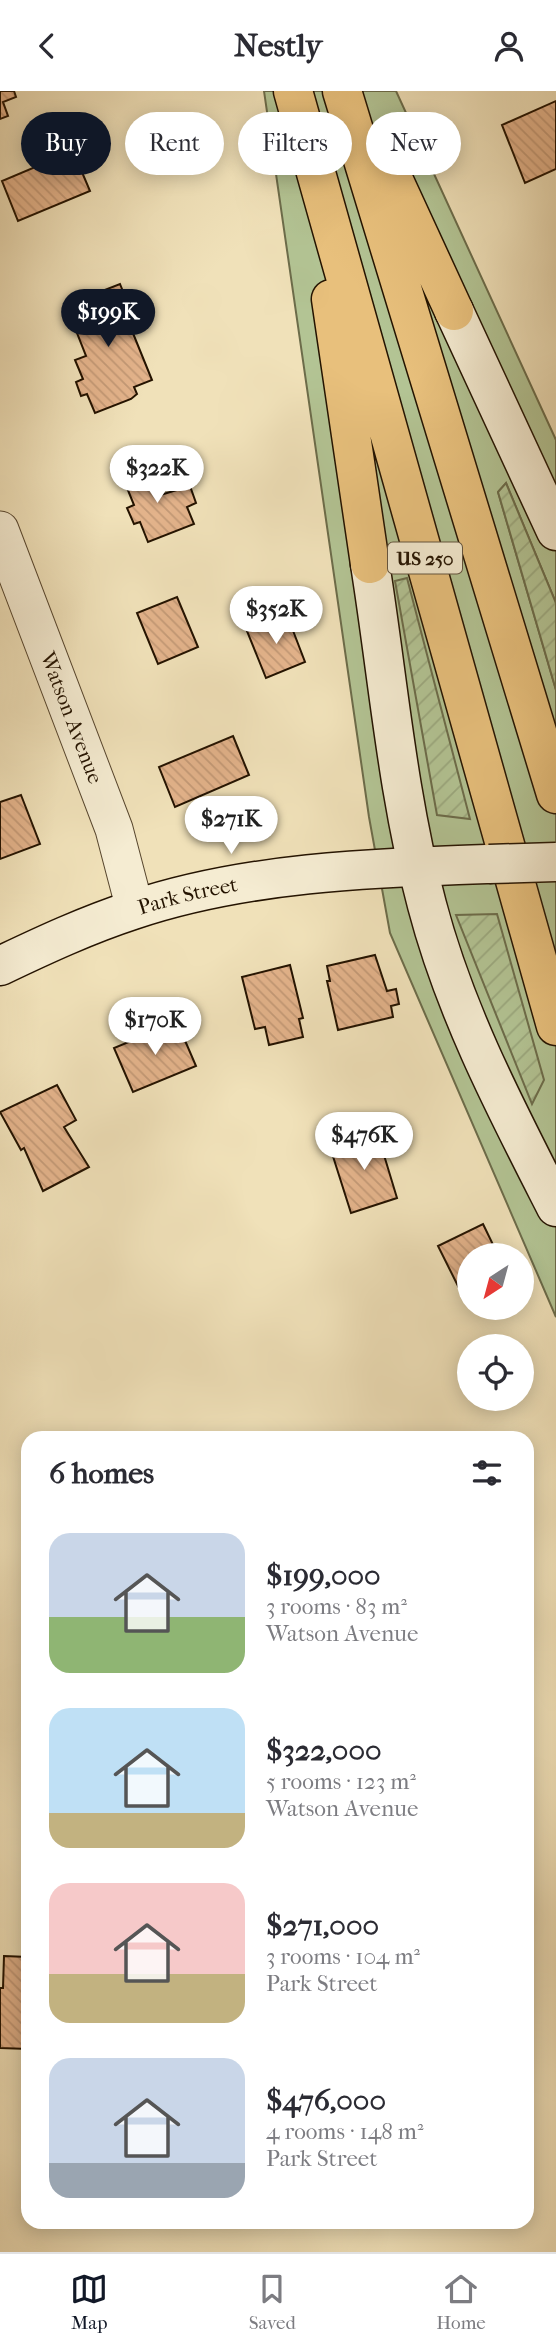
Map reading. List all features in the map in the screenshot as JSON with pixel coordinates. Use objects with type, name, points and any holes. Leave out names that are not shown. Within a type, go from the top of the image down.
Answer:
[{"type":"highway","name":"US 250","points":[[293,91],[299,112]]},
{"type":"highway","name":"US 250","points":[[342,91],[556,794]]},
{"type":"highway","points":[[352,91],[454,311]]},
{"type":"highway","points":[[312,175],[370,564]]},
{"type":"highway","name":"US 250","points":[[317,175],[556,1026]]},
{"type":"street","points":[[454,311],[556,531]]},
{"type":"street","name":"Watson Avenue","points":[[0,530],[114,828],[135,909]]},
{"type":"street","points":[[370,564],[399,768],[427,904],[457,1000],[491,1080],[556,1207]]},
{"type":"street","name":"Park Street","points":[[0,966],[61,937],[135,909],[271,879],[419,867],[556,862]]},
{"type":"green space","points":[[264,91],[396,91],[406,112],[366,112],[366,175],[435,175],[556,440],[556,603],[506,483],[498,492],[556,690],[556,1317],[534,1266],[534,1243],[524,1243],[390,933],[369,817],[276,175],[352,175],[352,112],[267,112]]},
{"type":"green space","points":[[506,483],[556,603],[556,690],[498,492]]},
{"type":"green space","points":[[407,578],[470,819],[437,815],[395,581]]},
{"type":"green space","points":[[497,914],[544,1080],[532,1104],[456,915]]},
{"type":"building","points":[[0,91],[14,91],[16,97],[3,102],[8,116],[0,119]]},
{"type":"building","points":[[556,101],[556,169],[525,183],[502,125]]},
{"type":"building","points":[[21,173],[83,175],[90,191],[18,221],[2,181]]},
{"type":"building","points":[[120,284],[134,319],[128,321],[152,380],[134,387],[137,394],[131,399],[95,413],[87,394],[81,396],[76,382],[83,379],[75,360],[86,356],[66,305]]},
{"type":"building","points":[[144,464],[157,496],[190,486],[196,503],[187,507],[194,524],[148,542],[140,522],[134,524],[127,508],[134,505],[121,473]]},
{"type":"building","points":[[177,597],[198,647],[158,664],[137,613]]},
{"type":"building","points":[[287,615],[305,662],[266,678],[247,631]]},
{"type":"building","points":[[233,736],[249,775],[175,807],[159,767]]},
{"type":"building","points":[[21,795],[40,844],[0,859],[0,802]]},
{"type":"building","points":[[375,955],[387,991],[396,989],[399,1004],[391,1006],[393,1017],[338,1030],[327,981],[330,981],[327,966]]},
{"type":"building","points":[[290,965],[303,1018],[299,1019],[303,1037],[269,1045],[265,1027],[255,1029],[242,977]]},
{"type":"building","points":[[177,1022],[196,1066],[133,1092],[114,1048]]},
{"type":"building","points":[[57,1085],[76,1120],[64,1127],[89,1167],[43,1191],[24,1148],[21,1150],[0,1112]]},
{"type":"building","points":[[377,1132],[397,1198],[351,1213],[330,1147]]},
{"type":"building","points":[[483,1224],[492,1243],[457,1243],[457,1284],[438,1246]]},
{"type":"building","points":[[4,1956],[21,1957],[21,2049],[0,2048],[0,1988],[3,1988]]}]
